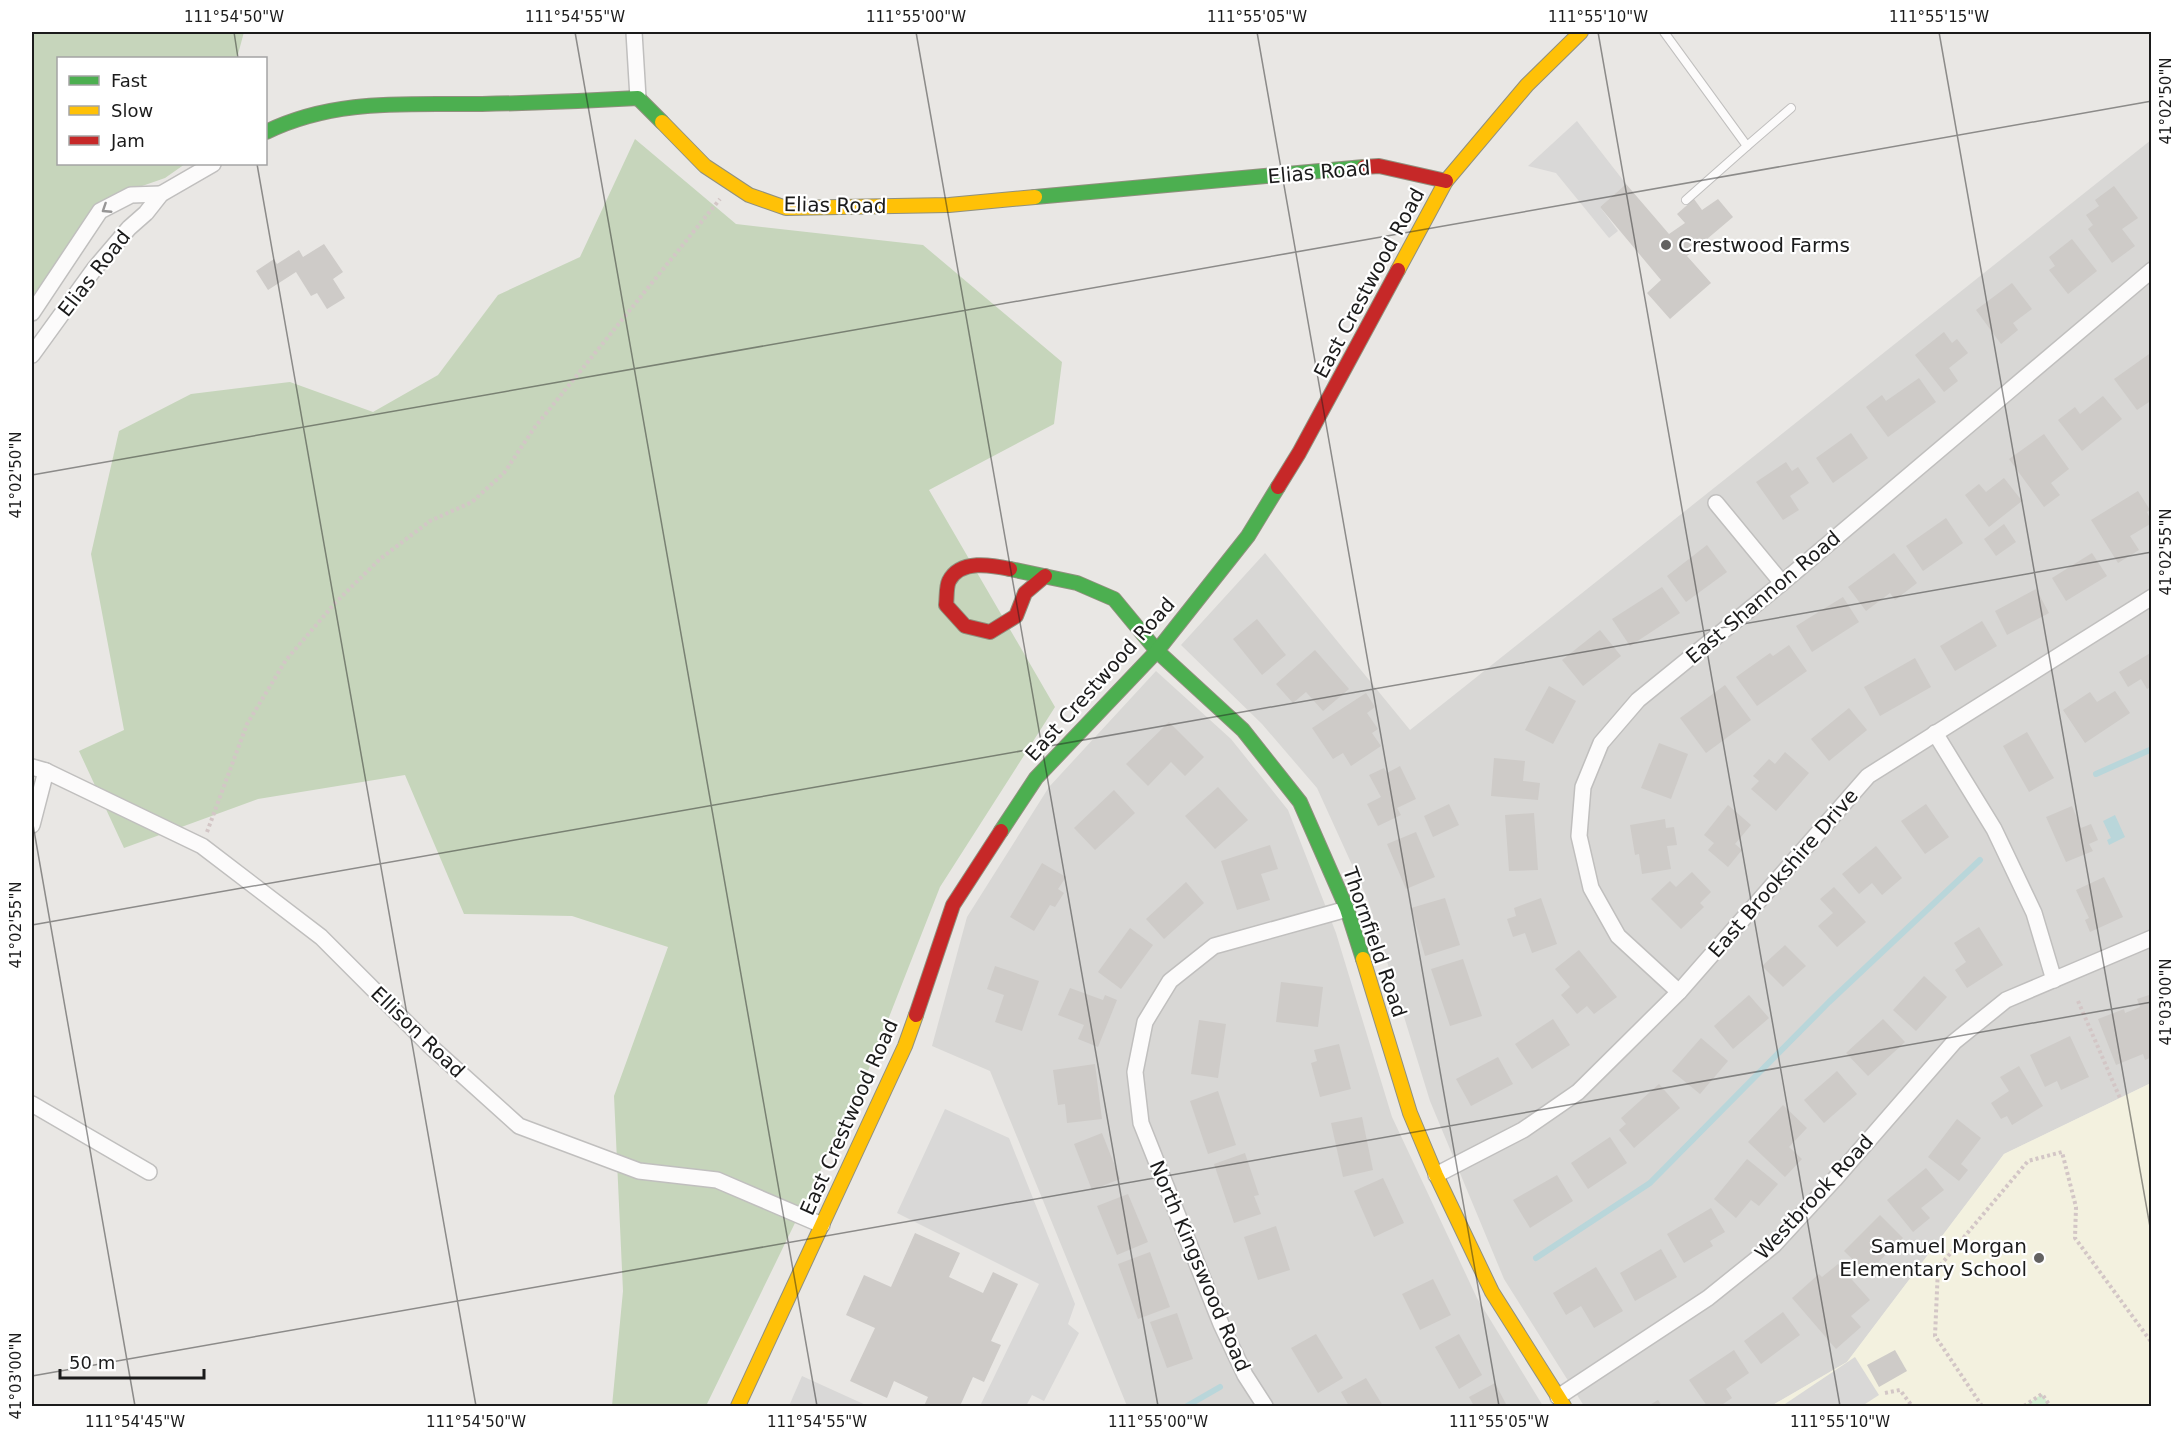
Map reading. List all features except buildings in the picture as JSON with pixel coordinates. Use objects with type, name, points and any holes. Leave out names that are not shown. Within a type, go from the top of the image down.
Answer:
[{"type":"street","points":[[267,131],[283,122],[347,106],[548,103],[638,98],[634,32]]},
{"type":"street","name":"East Crestwood Road","points":[[738,1407],[905,1046],[953,905],[1036,778],[1156,651],[1248,536],[1299,453],[1446,181],[1551,57],[1581,32]]},
{"type":"street","name":"Elias Road","points":[[638,98],[705,166],[749,195],[786,208],[949,205],[1379,166],[1446,181]]},
{"type":"street","name":"Elias Road","points":[[32,356],[95,268],[129,228],[161,195],[211,165]]},
{"type":"street","name":"Elias Road","points":[[32,313],[100,211],[131,195],[161,195]]},
{"type":"street","name":"East Shannon Road","points":[[1679,992],[1618,936],[1591,888],[1579,836],[1583,787],[1602,743],[1638,700],[1782,583],[2151,270]]},
{"type":"street","points":[[1716,503],[1782,583]]},
{"type":"street","name":"Thornfield Road","points":[[1045,576],[1025,593],[1016,616],[990,632],[965,626],[946,605],[949,581],[963,568],[987,564],[1045,576],[1077,583],[1114,599],[1156,651],[1243,730],[1300,802],[1347,909],[1410,1113],[1436,1175],[1492,1292],[1561,1402]]},
{"type":"street","name":"East Brookshire Drive","points":[[1436,1175],[1523,1130],[1578,1092],[1679,992],[1868,776],[2151,597]]},
{"type":"street","points":[[1935,733],[1999,839],[2034,914],[2054,980]]},
{"type":"street","points":[[32,825],[39,769]]},
{"type":"street","name":"Ellison Road","points":[[39,769],[202,846],[321,937],[429,1045],[519,1126],[639,1171],[717,1180],[822,1225]]},
{"type":"street","name":"North Kingswood Road","points":[[1265,1407],[1245,1375],[1221,1324],[1141,1124],[1135,1072],[1145,1022],[1170,981],[1214,946],[1347,909]]},
{"type":"street","name":"Westbrook Road","points":[[1561,1402],[1708,1298],[1774,1245],[1954,1042],[2006,1000],[2151,938]]},
{"type":"street","points":[[32,1104],[149,1172]]},
{"type":"lane","points":[[1664,32],[1747,146]]},
{"type":"lane","points":[[1686,200],[1791,108]]},
{"type":"path","points":[[202,846],[248,724],[286,660],[336,602],[380,559],[430,521],[472,502],[504,473],[536,428],[732,184]]},
{"type":"path","points":[[2078,1001],[2121,1098]]},
{"type":"path","points":[[1982,1407],[1935,1336],[1938,1268],[2028,1161],[2062,1152],[2076,1207],[2075,1238],[2151,1343]]},
{"type":"path","points":[[1885,1393],[1900,1390],[1912,1407]]},
{"type":"path","points":[[2024,1407],[2042,1394],[2050,1407]]},
{"type":"shaded area","points":[[1577,121],[1626,184],[1600,207],[1618,231],[1609,238],[1556,173],[1528,166]]},
{"type":"shaded area","points":[[2151,140],[2151,1083],[2004,1154],[1847,1362],[1771,1406],[1584,1406],[1504,1279],[1430,1101],[1368,900],[1317,788],[1262,724],[1181,645],[1265,553],[1410,730]]},
{"type":"shaded area","points":[[1156,671],[1231,739],[1288,810],[1336,933],[1392,1117],[1477,1298],[1543,1406],[1127,1406],[990,1071],[932,1046],[967,917],[1049,787]]},
{"type":"shaded area","name":"Samuel Morgan Elementary School","points":[[2151,1083],[2151,1406],[1771,1406],[1847,1362],[2004,1154]]},
{"type":"shaded area","points":[[945,1109],[1009,1138],[1075,1304],[1068,1324],[1079,1333],[1044,1401],[1032,1395],[1026,1406],[980,1406],[1039,1284],[897,1213]]},
{"type":"shaded area","points":[[1855,1357],[1879,1395],[1862,1406],[1782,1406]]},
{"type":"shaded area","points":[[802,1376],[868,1406],[789,1406]]},
{"type":"green space","points":[[32,32],[244,32],[237,57],[57,57],[57,165],[184,165],[165,178],[125,192],[32,303]]},
{"type":"green space","points":[[635,139],[736,224],[923,245],[1062,362],[1054,424],[929,490],[1055,707],[940,887],[864,1081],[706,1406],[612,1406],[623,1291],[614,1096],[668,947],[572,916],[464,914],[405,775],[258,799],[124,848],[79,751],[124,730],[91,554],[119,431],[191,394],[290,382],[373,412],[438,375],[498,295],[580,257]]},
{"type":"green space","points":[[2042,1394],[2050,1406],[2024,1406]]},
{"type":"water","points":[[2115,815],[2125,837],[2109,845],[2107,840],[2111,838],[2103,821]]},
{"type":"waterway","points":[[2096,774],[2152,749]]},
{"type":"waterway","points":[[1536,1258],[1650,1183],[1829,1002],[1980,860]]},
{"type":"waterway","points":[[1187,1406],[1220,1387]]},
{"type":"traffic: fast","points":[[267,132],[292,121],[345,108],[399,104],[482,104],[638,98],[662,122]]},
{"type":"traffic: fast","points":[[1035,197],[1364,167]]},
{"type":"traffic: fast","points":[[1001,831],[1036,778],[1157,651],[1248,536],[1278,487]]},
{"type":"traffic: fast","points":[[1010,569],[1077,583],[1114,599],[1157,651],[1243,730],[1300,802],[1347,909],[1363,959]]},
{"type":"traffic: slow","points":[[1398,270],[1446,181],[1527,85],[1581,32]]},
{"type":"traffic: slow","points":[[662,122],[705,166],[749,195],[786,208],[949,205],[1035,197]]},
{"type":"traffic: slow","points":[[1363,959],[1410,1113],[1436,1175],[1492,1292],[1564,1406]]},
{"type":"traffic: slow","points":[[738,1406],[905,1046],[916,1015]]},
{"type":"traffic: jam","points":[[1364,167],[1379,166],[1446,181]]},
{"type":"traffic: jam","points":[[1278,487],[1299,453],[1398,270]]},
{"type":"traffic: jam","points":[[1010,569],[977,565],[961,569],[949,581],[946,605],[965,626],[990,632],[1016,616],[1025,593],[1045,576]]},
{"type":"traffic: jam","points":[[916,1015],[953,905],[1001,831]]},
{"type":"place","name":"Crestwood Farms","points":[[1666,245]]},
{"type":"place","name":"Samuel Morgan Elementary School","points":[[2039,1258]]}]
